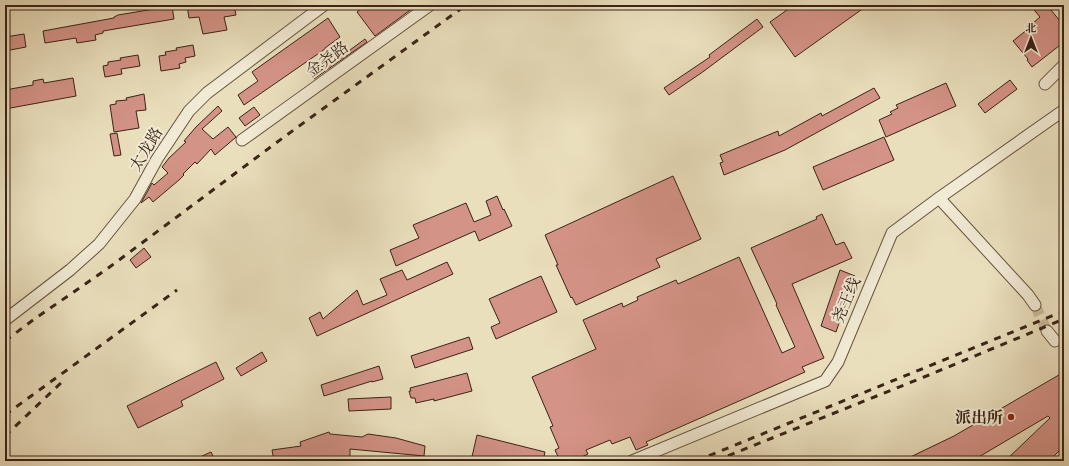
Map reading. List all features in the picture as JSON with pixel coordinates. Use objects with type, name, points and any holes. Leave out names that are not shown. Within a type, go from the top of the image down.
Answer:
[{"type":"street","name":"太龙路","points":[[5,320],[70,270],[99,244],[135,200],[157,159],[189,111],[207,93],[324,5]]},
{"type":"street","name":"金尧路","points":[[242,140],[430,5]]},
{"type":"street","points":[[1045,84],[1064,65]]},
{"type":"street","name":"尧王线","points":[[632,461],[825,381],[838,362],[892,233],[1064,110]]},
{"type":"street","points":[[939,198],[1028,295],[1035,305]]},
{"type":"street","points":[[1047,331],[1055,341]]},
{"type":"building","points":[[187,5],[234,5],[236,15],[224,17],[227,30],[203,34],[199,17],[189,18]]},
{"type":"building","points":[[366,5],[417,5],[375,36],[357,12]]},
{"type":"building","points":[[794,5],[868,5],[795,57],[770,22]]},
{"type":"building","points":[[1030,5],[1047,5],[1064,26],[1064,42],[1032,67],[1027,60],[1028,59],[1013,41],[1033,25],[1032,24],[1040,17]]},
{"type":"building","points":[[172,6],[174,19],[103,31],[103,33],[95,35],[96,40],[77,43],[76,38],[45,43],[43,31],[114,18],[118,15]]},
{"type":"building","points":[[328,18],[340,37],[244,105],[238,95],[258,81],[252,72]]},
{"type":"building","points":[[757,19],[763,27],[669,95],[664,88],[710,57],[709,55]]},
{"type":"building","points":[[24,34],[26,47],[5,51],[5,37]]},
{"type":"building","points":[[365,39],[367,42],[314,79],[311,75],[333,58],[335,61]]},
{"type":"building","points":[[193,45],[195,56],[185,58],[186,62],[179,64],[180,68],[161,71],[159,56],[166,55],[165,52],[177,50],[176,48]]},
{"type":"building","points":[[138,55],[140,66],[121,69],[122,74],[105,77],[103,66],[108,65],[108,62]]},
{"type":"building","points":[[73,78],[76,96],[5,109],[5,90],[33,85],[33,81],[43,79],[44,83]]},
{"type":"building","points":[[1010,80],[1017,89],[985,113],[978,104]]},
{"type":"building","points":[[946,83],[956,106],[886,137],[879,120],[892,114],[890,112],[898,108],[896,105]]},
{"type":"building","points":[[874,88],[880,98],[785,150],[724,175],[720,163],[723,162],[720,155],[778,131],[779,136],[821,113],[822,116]]},
{"type":"building","points":[[144,94],[146,110],[136,111],[139,128],[114,132],[110,105],[116,104],[116,101],[127,100],[126,98]]},
{"type":"building","points":[[218,106],[222,111],[202,129],[213,139],[228,127],[236,137],[215,155],[211,149],[197,164],[195,162],[179,180],[153,202],[149,197],[141,203],[152,183],[154,185],[168,173],[162,167],[169,158],[186,142],[184,141],[196,127]]},
{"type":"building","points":[[254,107],[260,115],[245,126],[239,118]]},
{"type":"building","points":[[117,133],[121,155],[114,156],[110,134]]},
{"type":"building","points":[[884,137],[894,160],[823,190],[813,167]]},
{"type":"building","points":[[673,176],[701,239],[656,259],[660,267],[576,305],[572,297],[571,298],[556,265],[558,265],[545,235]]},
{"type":"building","points":[[497,196],[512,226],[479,241],[475,231],[396,266],[390,250],[419,238],[413,225],[466,203],[474,222],[491,215],[486,201]]},
{"type":"building","points":[[822,214],[836,245],[844,242],[852,258],[792,284],[824,358],[802,367],[805,372],[646,442],[648,445],[636,450],[630,437],[612,444],[610,440],[586,450],[588,454],[573,461],[560,461],[555,450],[559,448],[550,427],[553,426],[532,377],[596,349],[583,320],[622,303],[623,307],[638,300],[637,297],[676,280],[678,284],[739,257],[782,353],[795,347],[751,248],[817,219],[816,217]]},
{"type":"building","points":[[144,248],[151,257],[136,268],[130,260]]},
{"type":"building","points":[[447,262],[453,274],[317,336],[309,318],[320,312],[323,319],[357,290],[363,305],[387,295],[380,279],[402,270],[407,280]]},
{"type":"building","points":[[840,270],[855,276],[836,332],[821,326]]},
{"type":"building","points":[[541,276],[557,312],[496,339],[491,327],[500,323],[489,299]]},
{"type":"building","points":[[469,337],[473,349],[415,368],[411,356]]},
{"type":"building","points":[[262,352],[267,361],[241,376],[236,368]]},
{"type":"building","points":[[216,362],[224,379],[181,401],[183,406],[138,428],[127,406]]},
{"type":"building","points":[[379,366],[383,379],[324,396],[321,385]]},
{"type":"building","points":[[1064,372],[1064,446],[1049,461],[1005,461],[1050,418],[1048,416],[972,461],[902,461],[954,436]]},
{"type":"building","points":[[467,373],[472,391],[434,401],[434,399],[416,403],[415,398],[411,398],[409,391],[411,391],[410,388]]},
{"type":"building","points":[[391,397],[391,409],[349,411],[348,399]]},
{"type":"building","points":[[329,432],[330,434],[362,437],[368,434],[396,438],[425,446],[424,456],[350,449],[350,461],[274,461],[272,450],[301,446],[300,442]]},
{"type":"building","points":[[477,435],[545,452],[543,461],[471,461]]},
{"type":"building","points":[[211,452],[214,458],[209,461],[191,461]]},
{"type":"tunnel","points":[[1035,305],[1047,331]]},
{"type":"railway","points":[[5,341],[107,269],[284,137],[466,5]]},
{"type":"railway","points":[[5,415],[177,290]]},
{"type":"railway","points":[[696,461],[1064,311]]},
{"type":"railway","points":[[715,461],[1064,319]]},
{"type":"railway","points":[[5,436],[63,381]]},
{"type":"place","name":"派出所","points":[[1011,417]]}]
